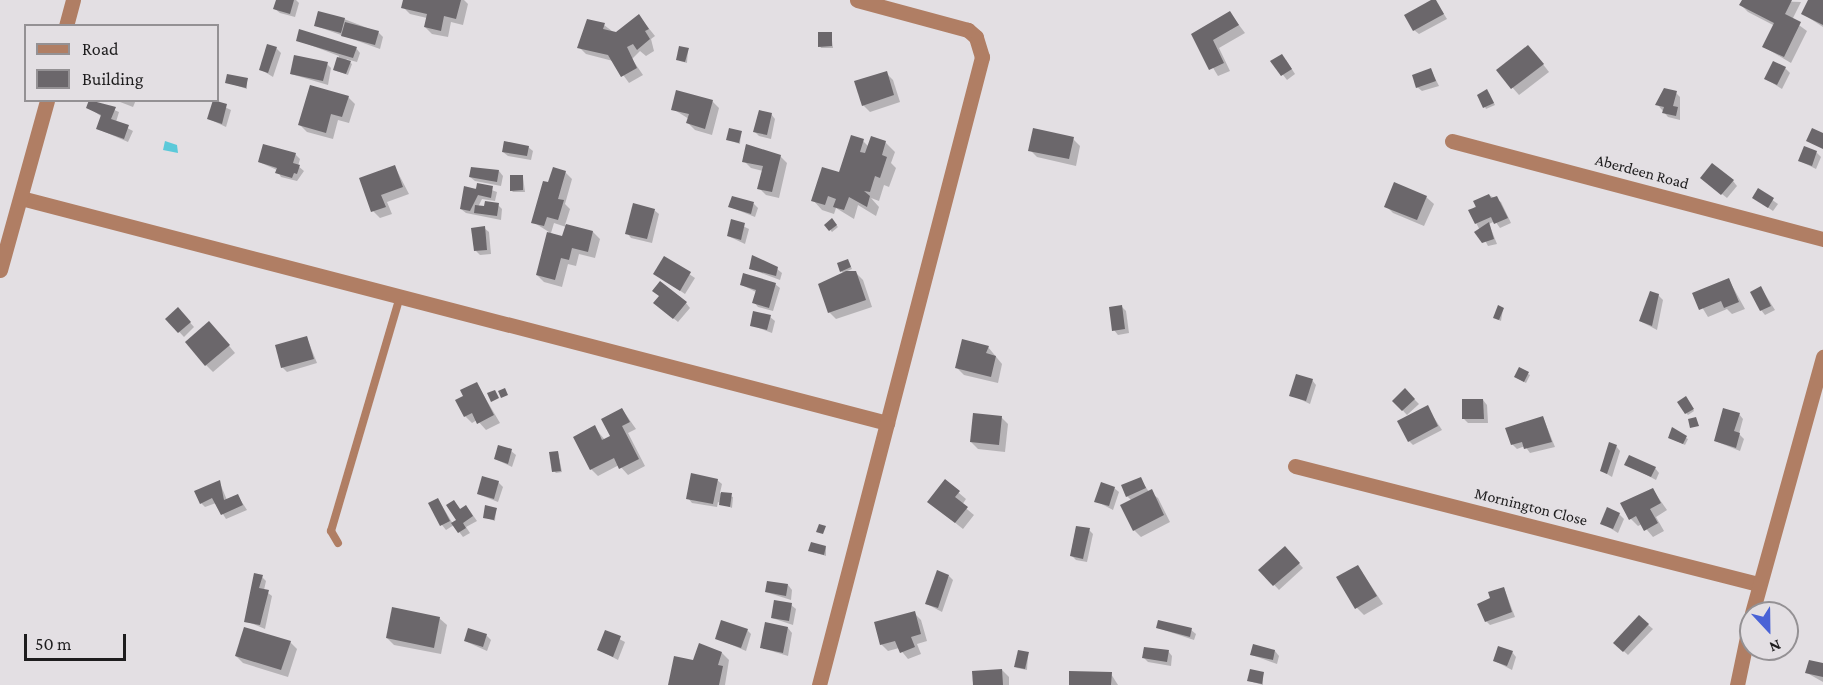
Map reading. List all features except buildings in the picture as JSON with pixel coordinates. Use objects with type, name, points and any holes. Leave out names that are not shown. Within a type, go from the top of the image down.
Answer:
[{"type":"street","points":[[67,24],[73,0]]},
{"type":"street","points":[[819,685],[982,57],[976,37],[968,30],[857,0]]},
{"type":"street","points":[[0,270],[46,102]]},
{"type":"street","name":"Aberdeen Road","points":[[1452,141],[1823,238]]},
{"type":"street","points":[[21,198],[887,423]]},
{"type":"street","points":[[1754,601],[1823,357]]},
{"type":"street","name":"Mornington Close","points":[[1295,466],[1758,584]]},
{"type":"street","points":[[1737,685],[1742,661]]},
{"type":"lane","points":[[338,543],[331,531],[400,296]]},
{"type":"water","points":[[165,141],[177,145],[178,153],[163,150]]}]
